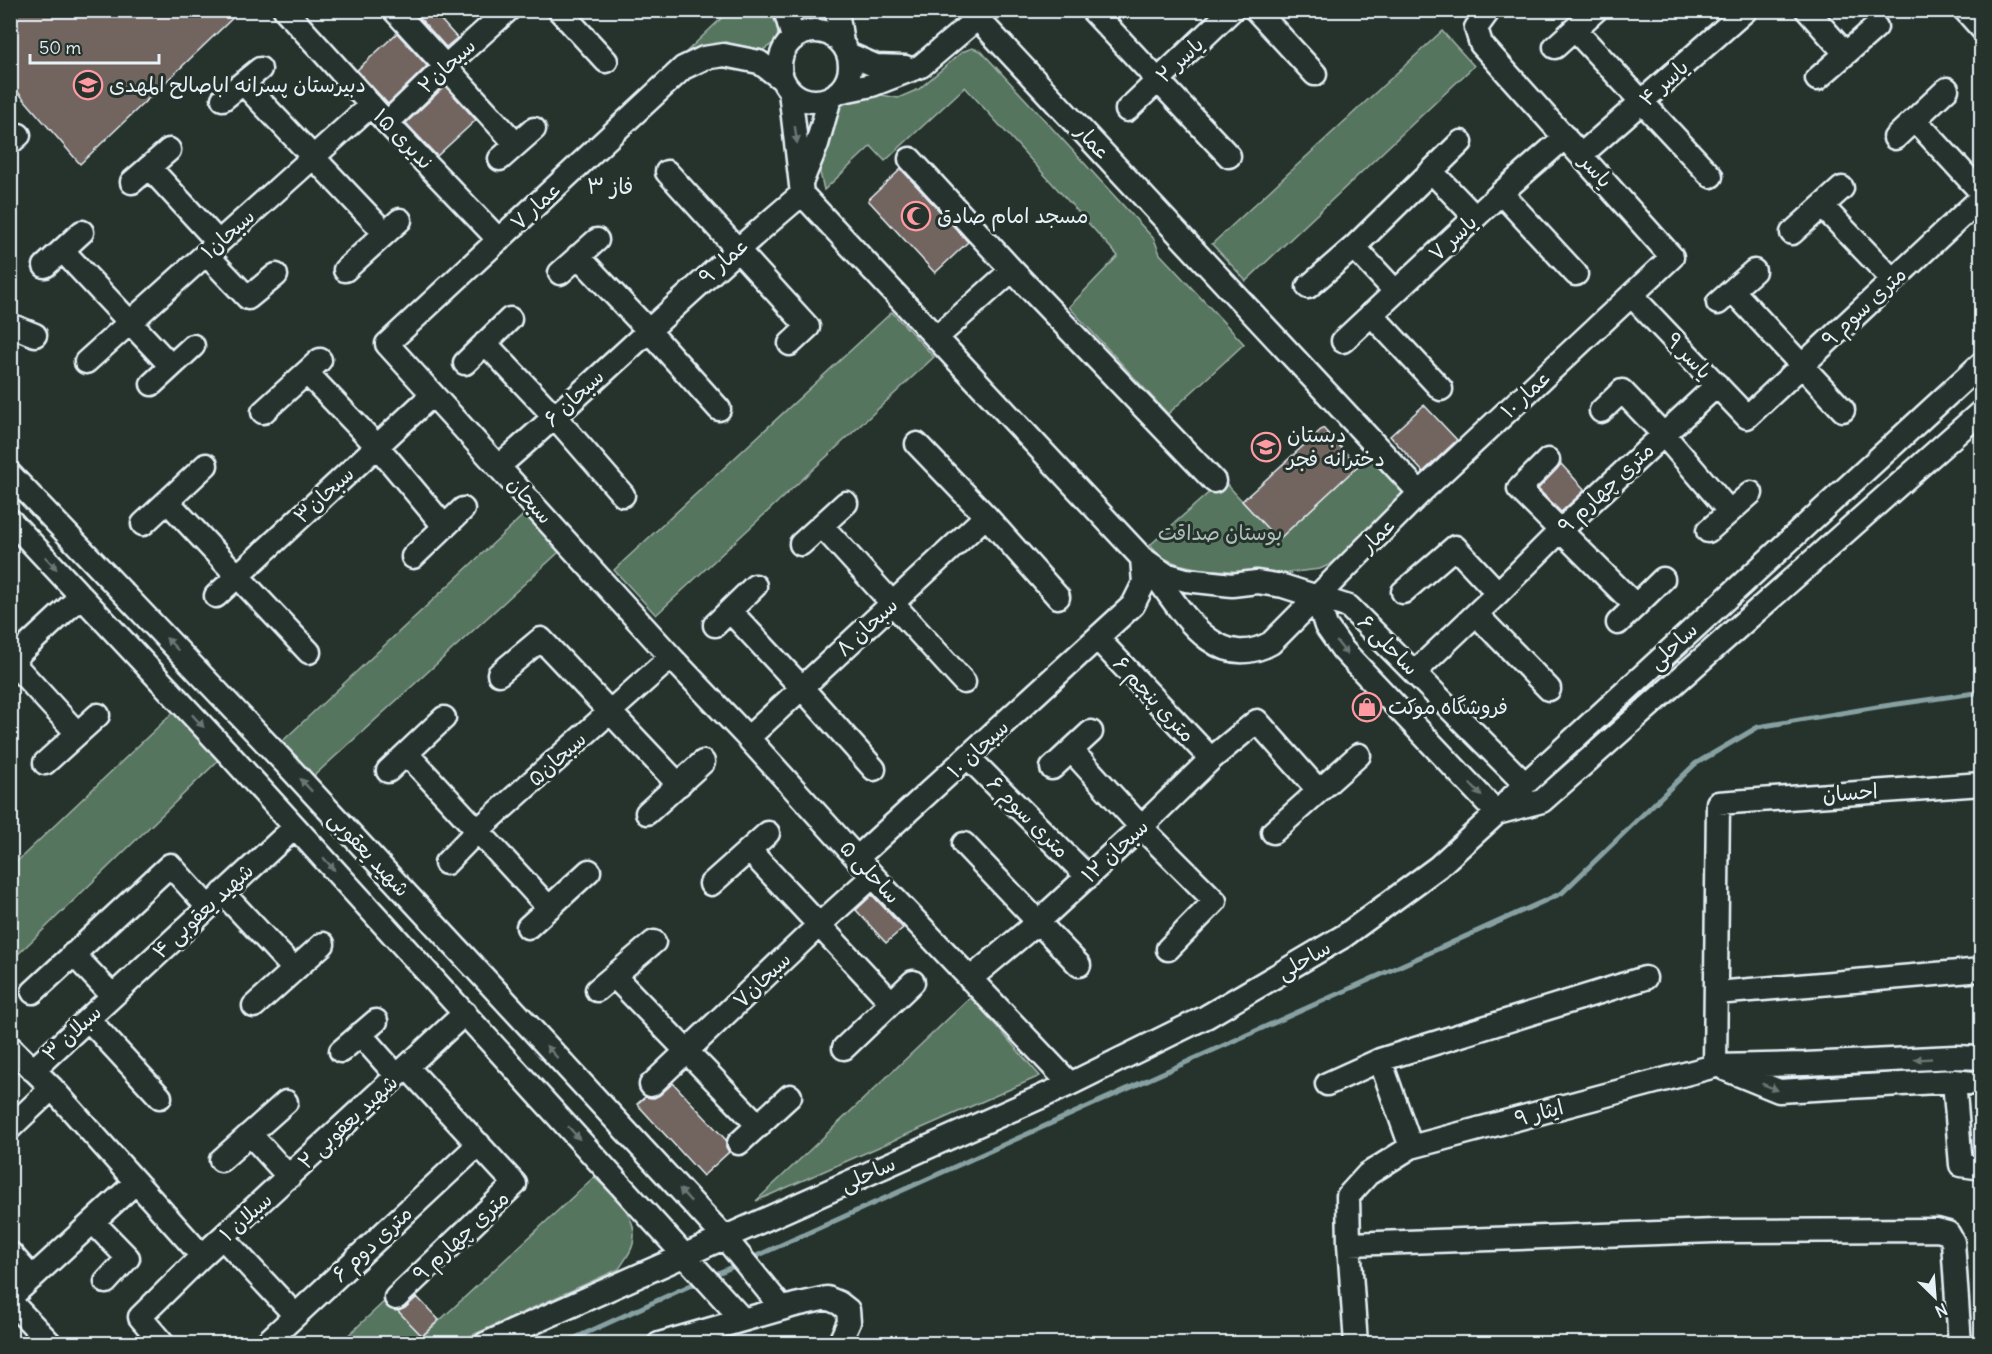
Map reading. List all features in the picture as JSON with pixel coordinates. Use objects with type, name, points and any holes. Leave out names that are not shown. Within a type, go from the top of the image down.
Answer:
[{"type":"street","name":"ندیری ۱۵","points":[[285,10],[387,123],[499,240]]},
{"type":"street","points":[[394,10],[446,66],[508,152],[534,129]]},
{"type":"street","name":"سبحان۲","points":[[387,123],[508,10]]},
{"type":"street","points":[[559,10],[606,61]]},
{"type":"street","points":[[783,10],[793,38]]},
{"type":"street","points":[[786,85],[805,99],[821,100],[834,95],[845,84],[850,64],[837,10]]},
{"type":"street","points":[[1092,10],[1229,156]]},
{"type":"street","name":"یاسر ۲","points":[[1127,110],[1232,10]]},
{"type":"street","points":[[1256,10],[1315,74]]},
{"type":"street","name":"یاسر","points":[[1489,10],[1476,28],[1481,44],[1672,257],[1632,296]]},
{"type":"street","points":[[1555,47],[1596,10]]},
{"type":"street","name":"یاسر ۴","points":[[1581,155],[1746,10]]},
{"type":"street","points":[[1807,10],[1845,53]]},
{"type":"street","points":[[1965,10],[1982,29]]},
{"type":"street","name":"عمار","points":[[834,95],[872,85],[921,66],[982,15],[1420,493],[1271,643],[1260,649],[1236,652],[1223,648],[1200,633],[1142,558]]},
{"type":"street","points":[[1817,79],[1876,27]]},
{"type":"street","points":[[1575,30],[1710,176]]},
{"type":"street","points":[[921,66],[897,68],[876,66],[845,49],[834,36],[824,32],[802,33],[793,38],[785,47],[780,69],[786,85],[802,187],[937,337],[1142,558],[1165,574],[1185,580],[1232,585],[1265,583],[1316,597]]},
{"type":"street","name":"عمار ۷","points":[[387,344],[684,68],[704,58],[724,56],[759,62],[786,85]]},
{"type":"street","points":[[224,99],[251,76],[314,157],[392,227],[345,270]]},
{"type":"street","points":[[1895,138],[1947,89]]},
{"type":"street","points":[[802,187],[834,95]]},
{"type":"street","name":"سبحان۱","points":[[86,362],[371,105]]},
{"type":"street","points":[[1915,120],[1982,195]]},
{"type":"street","name":"یاسر ۷","points":[[1343,341],[1565,136]]},
{"type":"street","points":[[1308,287],[1354,247],[1461,142]]},
{"type":"street","points":[[132,182],[169,150]]},
{"type":"street","points":[[910,159],[1012,270],[1214,481]]},
{"type":"street","points":[[149,167],[248,298],[276,275]]},
{"type":"street","points":[[1431,171],[1475,217]]},
{"type":"street","points":[[667,172],[807,327],[790,344]]},
{"type":"street","name":"عمار ۹","points":[[648,330],[802,187]]},
{"type":"street","points":[[1792,233],[1842,188]]},
{"type":"street","points":[[1501,193],[1576,274]]},
{"type":"street","name":"۹ متری سوم","points":[[1748,417],[1982,195]]},
{"type":"street","points":[[1822,206],[1893,280]]},
{"type":"street","points":[[45,266],[82,232]]},
{"type":"street","points":[[560,273],[597,240]]},
{"type":"street","points":[[1354,247],[1395,291]]},
{"type":"street","points":[[63,251],[170,365]]},
{"type":"street","points":[[578,256],[719,409]]},
{"type":"street","points":[[937,337],[1012,270]]},
{"type":"street","points":[[1754,271],[1725,297],[1801,365],[1844,410]]},
{"type":"street","name":"عمار ۱۰","points":[[1420,493],[1632,296]]},
{"type":"street","name":"یاسر ۹","points":[[1632,296],[1748,417]]},
{"type":"street","points":[[1371,314],[1441,389]]},
{"type":"street","points":[[465,363],[510,319]]},
{"type":"street","points":[[10,325],[35,335]]},
{"type":"street","name":"سبحان ۶","points":[[499,466],[648,330]]},
{"type":"street","points":[[485,343],[555,417],[623,495]]},
{"type":"street","name":"سبحان","points":[[387,344],[671,657]]},
{"type":"street","points":[[152,384],[193,346]]},
{"type":"street","name":"ساحلی","points":[[485,1344],[1070,1084],[1206,1017],[1344,936],[1438,867],[1982,363]]},
{"type":"street","points":[[263,412],[313,366],[444,526]]},
{"type":"street","name":"۹ متری چهارم","points":[[1415,672],[1560,531],[1717,385]]},
{"type":"street","points":[[1601,411],[1622,391],[1664,435],[1729,511]]},
{"type":"street","name":"سبحان۳","points":[[216,596],[432,395]]},
{"type":"street","points":[[1497,813],[1542,801],[1982,411]]},
{"type":"street","points":[[916,444],[986,516],[1058,597]]},
{"type":"street","points":[[1548,460],[1519,489],[1636,606]]},
{"type":"street","points":[[143,524],[206,465]]},
{"type":"street","name":"شهید یعقوبی","points":[[10,474],[287,765],[725,1238],[782,1308]]},
{"type":"street","points":[[1708,531],[1751,493]]},
{"type":"street","points":[[168,502],[236,577],[309,652]]},
{"type":"street","points":[[801,544],[846,503]]},
{"type":"street","points":[[413,556],[463,509]]},
{"type":"street","name":"سبحان ۸","points":[[748,738],[986,516]]},
{"type":"street","name":"شهید یعقوبی","points":[[10,520],[295,827],[743,1320]]},
{"type":"street","points":[[822,526],[964,682]]},
{"type":"street","points":[[1403,592],[1455,547],[1498,593]]},
{"type":"street","name":"سبحان ۱۰","points":[[857,858],[969,758],[1133,605],[1144,583],[1142,558]]},
{"type":"street","points":[[1618,622],[1663,579]]},
{"type":"street","points":[[755,586],[722,618],[802,688],[874,769]]},
{"type":"street","points":[[77,733],[11,661],[81,596]]},
{"type":"street","name":"ساحلی ۶","points":[[1316,597],[1349,607],[1525,784]]},
{"type":"street","name":"ساحلی ۶","points":[[1316,597],[1326,626],[1343,650],[1497,813]]},
{"type":"street","points":[[1476,614],[1549,689]]},
{"type":"street","name":"۶ متری پنجم","points":[[1097,638],[1211,759]]},
{"type":"street","points":[[499,674],[541,639],[679,785]]},
{"type":"street","name":"سبحان۵","points":[[446,863],[478,830],[671,657]]},
{"type":"street","name":"ساحلی ۵","points":[[671,657],[873,876],[1070,1084]]},
{"type":"street","points":[[45,763],[98,715]]},
{"type":"street","points":[[388,771],[444,718]]},
{"type":"street","name":"سبحان ۱۲","points":[[970,979],[1038,922],[1141,828],[1211,759],[1257,721],[1318,791]]},
{"type":"street","points":[[1052,768],[1091,732]]},
{"type":"street","points":[[1072,751],[1141,828],[1215,901],[1168,949]]},
{"type":"street","points":[[407,754],[549,908]]},
{"type":"street","points":[[1273,832],[1359,755]]},
{"type":"street","name":"۶ متری سوم","points":[[969,758],[1088,877]]},
{"type":"street","points":[[648,813],[703,762]]},
{"type":"street","name":"احسان","points":[[1716,993],[1718,803],[1982,784]]},
{"type":"street","name":"شهید یعقوبی ۴","points":[[112,995],[295,827]]},
{"type":"street","points":[[711,884],[768,833]]},
{"type":"street","points":[[964,844],[1079,965]]},
{"type":"street","points":[[749,850],[891,1002]]},
{"type":"street","points":[[33,992],[170,865],[216,900],[294,969]]},
{"type":"street","points":[[528,927],[589,871]]},
{"type":"street","name":"سبحان۷","points":[[651,1085],[873,876]]},
{"type":"street","points":[[597,990],[654,942]]},
{"type":"street","points":[[255,1006],[323,944]]},
{"type":"street","points":[[73,954],[112,995]]},
{"type":"street","points":[[1982,970],[1716,993],[1715,1065],[1779,1091],[1953,1081],[1982,1084]]},
{"type":"street","points":[[614,976],[759,1126]]},
{"type":"street","points":[[1327,1084],[1380,1060],[1646,978]]},
{"type":"street","points":[[844,1048],[914,982]]},
{"type":"street","name":"سبلان ۳","points":[[33,1070],[112,995]]},
{"type":"street","name":"شهید یعقوبی ۲","points":[[289,1177],[465,1013]]},
{"type":"street","points":[[88,1019],[160,1097]]},
{"type":"street","points":[[341,1051],[368,1028],[402,1072]]},
{"type":"street","points":[[10,1047],[52,1088],[202,1256]]},
{"type":"street","name":"ایثار ۹","points":[[1356,1344],[1348,1196],[1368,1174],[1410,1147],[1715,1065],[1982,1058]]},
{"type":"street","points":[[1380,1060],[1410,1147]]},
{"type":"street","name":"۹ متری چهارم","points":[[396,1298],[515,1185],[479,1144],[402,1072]]},
{"type":"street","points":[[1953,1081],[1971,1166]]},
{"type":"street","points":[[10,1128],[52,1088]]},
{"type":"street","points":[[739,1143],[790,1096]]},
{"type":"street","points":[[220,1160],[286,1102]]},
{"type":"street","points":[[250,1134],[289,1177]]},
{"type":"street","name":"۶ متری دوم","points":[[265,1344],[479,1144]]},
{"type":"street","name":"سبلان ۱","points":[[163,1344],[140,1317],[202,1256],[289,1177]]},
{"type":"street","points":[[51,1344],[10,1299],[136,1182]]},
{"type":"street","points":[[101,1215],[128,1258],[106,1282]]},
{"type":"street","points":[[1349,1244],[1714,1231],[1937,1230],[1948,1233],[1953,1242],[1960,1344]]},
{"type":"street","points":[[223,1238],[295,1315]]},
{"type":"street","points":[[10,1253],[32,1278]]},
{"type":"street","points":[[659,1344],[782,1308],[827,1298],[848,1310],[849,1322],[839,1344]]},
{"type":"green space","points":[[729,11],[773,11],[778,27],[777,41],[763,50],[716,44],[684,54]]},
{"type":"green space","points":[[1442,31],[1474,66],[1246,281],[1212,244]]},
{"type":"green space","points":[[972,48],[981,51],[1154,239],[1160,254],[1244,344],[1168,414],[1069,307],[1118,256],[965,87],[885,161],[871,146],[824,190],[819,168],[840,107],[850,99],[871,93],[898,98],[919,89],[962,52]]},
{"type":"green space","points":[[892,312],[934,357],[656,615],[614,570]]},
{"type":"green space","name":"بوستان صداقت","points":[[1371,453],[1410,493],[1344,558],[1320,569],[1278,574],[1200,569],[1161,557],[1150,545],[1223,480],[1278,540]]},
{"type":"green space","points":[[534,505],[569,543],[305,784],[273,750]]},
{"type":"green space","points":[[182,704],[227,752],[11,961],[11,867]]},
{"type":"green space","points":[[971,997],[1040,1076],[756,1201]]},
{"type":"green space","points":[[594,1177],[623,1206],[632,1224],[633,1244],[619,1269],[455,1343],[339,1344],[387,1299],[423,1336]]},
{"type":"building","name":"دبیرستان پسرانه اباصالح المهدی","points":[[10,10],[241,10],[80,164],[10,83]]},
{"type":"building","points":[[423,10],[432,10],[457,38],[446,47],[418,16]]},
{"type":"building","points":[[397,33],[427,66],[388,104],[357,70]]},
{"type":"building","points":[[445,86],[476,120],[437,156],[406,123]]},
{"type":"building","points":[[901,169],[968,242],[935,273],[868,200]]},
{"type":"building","points":[[1424,405],[1457,440],[1423,472],[1390,436]]},
{"type":"building","points":[[1323,428],[1358,466],[1278,540],[1242,501]]},
{"type":"building","points":[[1561,464],[1585,490],[1561,512],[1538,489]]},
{"type":"building","points":[[872,895],[903,928],[886,943],[856,910]]},
{"type":"building","points":[[673,1083],[726,1140],[729,1152],[703,1176],[637,1104],[645,1097],[654,1098],[660,1095]]},
{"type":"building","points":[[417,1297],[439,1320],[422,1336],[398,1311]]},
{"type":"waterway","points":[[750,1259],[1562,893],[1695,764],[1758,727],[1982,692]]},
{"type":"waterway","points":[[711,1276],[739,1264]]},
{"type":"waterway","points":[[562,1344],[700,1281]]},
{"type":"place","name":"دبیرستان پسرانه اباصالح المهدی","points":[[88,85]]},
{"type":"place","name":"مسجد امام صادق","points":[[916,216]]},
{"type":"place","name":"دبستان دخترانه فجر","points":[[1266,447]]},
{"type":"place","name":"فروشگاه موکت","points":[[1367,707]]},
{"type":"district","name":"فاز ۳","points":[[610,186]]}]
